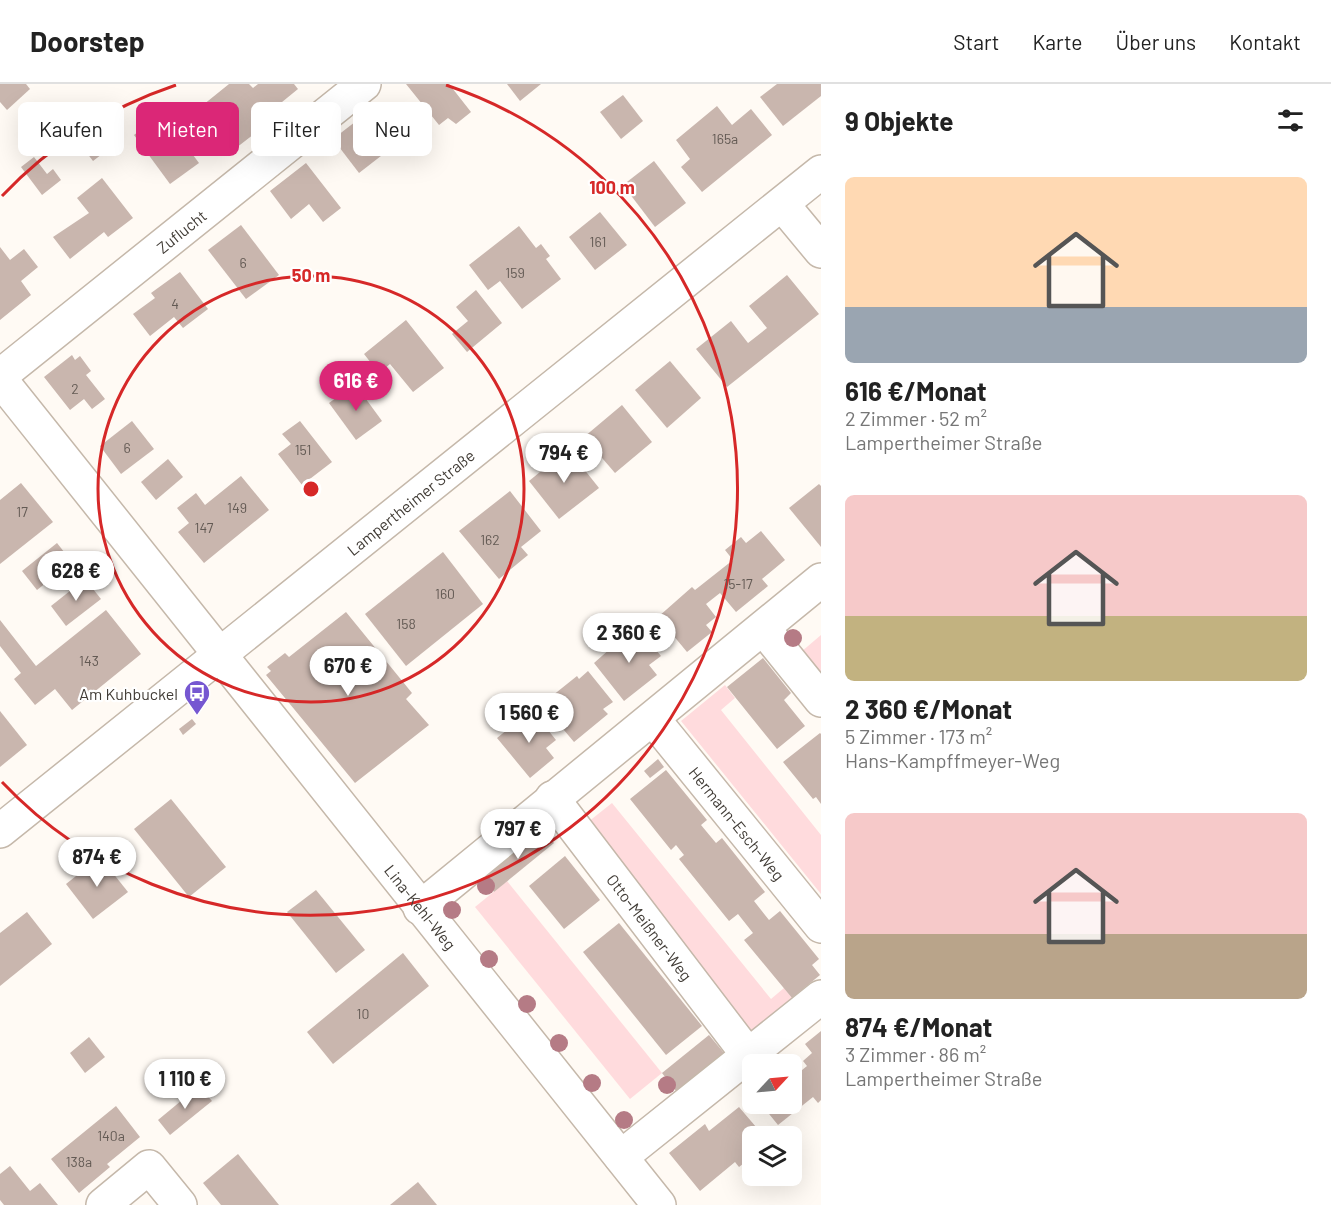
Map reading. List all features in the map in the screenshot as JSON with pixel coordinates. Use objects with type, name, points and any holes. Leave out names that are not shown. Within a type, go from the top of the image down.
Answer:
[{"type":"street","name":"Zuflucht","points":[[0,378],[363,84]]},
{"type":"street","name":"Lampertheimer Straße","points":[[0,831],[821,172]]},
{"type":"street","points":[[782,204],[821,251]]},
{"type":"street","points":[[0,378],[221,655]]},
{"type":"street","points":[[420,908],[821,580]]},
{"type":"street","points":[[763,628],[821,700]]},
{"type":"street","name":"Lina-Kehl-Weg","points":[[221,655],[420,908],[659,1205]]},
{"type":"street","name":"Hermann-Esch-Weg","points":[[653,719],[821,926]]},
{"type":"street","name":"Otto-Meißner-Weg","points":[[552,798],[747,1054]]},
{"type":"street","points":[[749,1054],[821,997]]},
{"type":"street","points":[[621,1157],[742,1060]]},
{"type":"street","points":[[103,1205],[150,1167],[180,1205]]},
{"type":"shaded area","points":[[821,635],[821,676],[801,652]]},
{"type":"shaded area","points":[[725,685],[735,698],[721,710],[821,835],[821,894],[681,721]]},
{"type":"shaded area","points":[[612,803],[771,999],[784,988],[792,998],[750,1033],[583,826]]},
{"type":"shaded area","points":[[507,881],[662,1073],[630,1099],[475,907]]},
{"type":"building","points":[[0,84],[26,84],[30,89],[7,110],[0,102]]},
{"type":"building","points":[[229,84],[249,84],[253,88],[258,84],[294,84],[298,89],[282,102],[251,102],[251,136],[239,146],[239,102],[207,102]]},
{"type":"building","points":[[406,84],[449,84],[471,112],[456,124],[448,118],[439,125],[432,116],[432,102],[420,102]]},
{"type":"building","points":[[507,84],[541,84],[520,101]]},
{"type":"building","points":[[777,84],[821,84],[821,96],[783,126],[760,97]]},
{"type":"building","points":[[623,95],[643,121],[621,139],[600,112]]},
{"type":"building","points":[[717,106],[732,125],[751,109],[772,135],[702,192],[681,167],[690,159],[676,140]]},
{"type":"building","points":[[353,124],[353,156],[381,156],[359,173],[341,149],[341,133]]},
{"type":"building","points":[[89,156],[100,156],[93,161]]},
{"type":"building","points":[[149,156],[194,156],[199,163],[170,184]]},
{"type":"building","points":[[34,157],[47,174],[53,169],[61,180],[42,195],[21,167]]},
{"type":"building","points":[[654,161],[686,203],[655,227],[623,185]]},
{"type":"building","points":[[306,163],[341,208],[323,222],[309,204],[291,219],[270,191]]},
{"type":"building","points":[[102,178],[133,218],[108,237],[104,232],[70,259],[53,237],[89,213],[77,198]]},
{"type":"building","points":[[600,212],[627,245],[595,270],[569,237]]},
{"type":"building","points":[[241,225],[279,275],[246,299],[208,250]]},
{"type":"building","points":[[519,226],[536,248],[541,244],[550,256],[546,259],[561,279],[522,309],[500,281],[488,290],[469,265]]},
{"type":"building","points":[[0,247],[10,260],[24,249],[38,267],[21,281],[31,295],[0,320]]},
{"type":"building","points":[[180,272],[208,309],[183,328],[174,317],[150,336],[133,314],[155,298],[151,293]]},
{"type":"building","points":[[787,275],[819,314],[727,387],[696,349],[731,321],[748,343],[767,328],[749,306]]},
{"type":"building","points":[[476,290],[502,323],[467,352],[452,334],[468,321],[456,307]]},
{"type":"building","points":[[406,320],[444,368],[413,392],[390,364],[379,373],[364,354]]},
{"type":"building","points":[[72,355],[75,360],[80,356],[91,371],[86,375],[105,399],[92,409],[84,399],[70,410],[44,377]]},
{"type":"building","points":[[670,361],[701,398],[667,428],[635,390]]},
{"type":"building","points":[[355,384],[382,421],[356,440],[329,403]]},
{"type":"building","points":[[622,405],[652,442],[615,473],[584,437]]},
{"type":"building","points":[[132,421],[154,449],[121,474],[100,446]]},
{"type":"building","points":[[300,421],[332,462],[302,485],[278,454],[291,444],[282,434]]},
{"type":"building","points":[[568,449],[599,488],[559,519],[529,481]]},
{"type":"building","points":[[168,459],[183,477],[156,500],[141,482]]},
{"type":"building","points":[[241,476],[269,510],[204,563],[178,532],[189,523],[177,508],[196,493],[205,505]]},
{"type":"building","points":[[21,483],[53,522],[0,564],[0,500]]},
{"type":"building","points":[[819,484],[821,486],[821,547],[789,508]]},
{"type":"building","points":[[510,491],[541,531],[521,547],[528,555],[499,579],[459,531]]},
{"type":"building","points":[[761,531],[785,560],[762,579],[768,586],[736,612],[720,593],[706,604],[716,617],[706,625],[712,632],[687,652],[658,617],[692,587],[695,590],[733,560],[725,550],[741,537],[746,543]]},
{"type":"building","points":[[57,543],[72,562],[37,590],[22,571]]},
{"type":"building","points":[[443,552],[483,604],[406,666],[365,614]]},
{"type":"building","points":[[85,579],[101,599],[66,626],[51,606]]},
{"type":"building","points":[[106,610],[141,654],[72,710],[55,689],[35,705],[14,679],[21,673],[0,646],[0,620],[36,666]]},
{"type":"building","points":[[346,612],[412,693],[406,699],[429,725],[355,783],[266,675],[271,671],[267,667],[285,653],[289,657]]},
{"type":"building","points":[[636,626],[661,656],[649,665],[657,675],[624,701],[594,663]]},
{"type":"building","points":[[763,658],[791,693],[784,700],[805,726],[777,749],[727,687]]},
{"type":"building","points":[[588,671],[613,702],[603,709],[608,714],[574,742],[542,704],[577,676],[579,679]]},
{"type":"building","points":[[532,710],[556,740],[546,748],[554,758],[530,778],[497,738]]},
{"type":"building","points":[[0,711],[27,745],[0,767]]},
{"type":"building","points":[[192,719],[196,724],[183,735],[179,729]]},
{"type":"building","points":[[820,733],[821,804],[816,797],[813,799],[783,762]]},
{"type":"building","points":[[658,759],[664,767],[650,778],[644,771]]},
{"type":"building","points":[[666,770],[707,820],[701,825],[716,843],[722,838],[765,892],[754,901],[769,920],[780,911],[819,959],[812,965],[820,975],[792,998],[744,940],[753,933],[738,914],[729,921],[679,859],[684,855],[676,845],[671,850],[630,799]]},
{"type":"building","points":[[171,799],[226,867],[189,897],[134,829]]},
{"type":"building","points":[[541,827],[554,843],[494,892],[481,876]]},
{"type":"building","points":[[565,856],[600,900],[564,929],[529,886]]},
{"type":"building","points":[[100,857],[128,892],[93,919],[66,884]]},
{"type":"building","points":[[316,890],[365,950],[336,973],[287,912]]},
{"type":"building","points":[[27,912],[52,944],[0,986],[0,933]]},
{"type":"building","points":[[619,923],[702,1026],[666,1055],[583,952]]},
{"type":"building","points":[[403,953],[429,986],[333,1064],[307,1032]]},
{"type":"building","points":[[821,1031],[821,1100],[818,1103],[813,1097],[802,1106],[802,1070],[807,1066],[803,1061],[812,1053],[805,1044]]},
{"type":"building","points":[[709,1035],[724,1053],[676,1091],[662,1073]]},
{"type":"building","points":[[89,1037],[105,1057],[85,1073],[70,1053]]},
{"type":"building","points":[[199,1086],[212,1101],[170,1135],[158,1120]]},
{"type":"building","points":[[116,1106],[140,1137],[107,1164],[110,1167],[79,1193],[51,1159]]},
{"type":"building","points":[[739,1107],[742,1114],[745,1114],[755,1126],[742,1126],[742,1165],[739,1167],[735,1162],[700,1191],[669,1153],[705,1124],[709,1131]]},
{"type":"building","points":[[769,1114],[792,1114],[778,1125]]},
{"type":"building","points":[[238,1154],[279,1205],[221,1205],[203,1183]]},
{"type":"building","points":[[10,1166],[30,1191],[40,1183],[58,1205],[4,1205],[0,1200],[0,1174]]},
{"type":"building","points":[[418,1182],[437,1205],[390,1205]]},
{"type":"place","name":"Am Kuhbuckel","points":[[197,716]]}]
